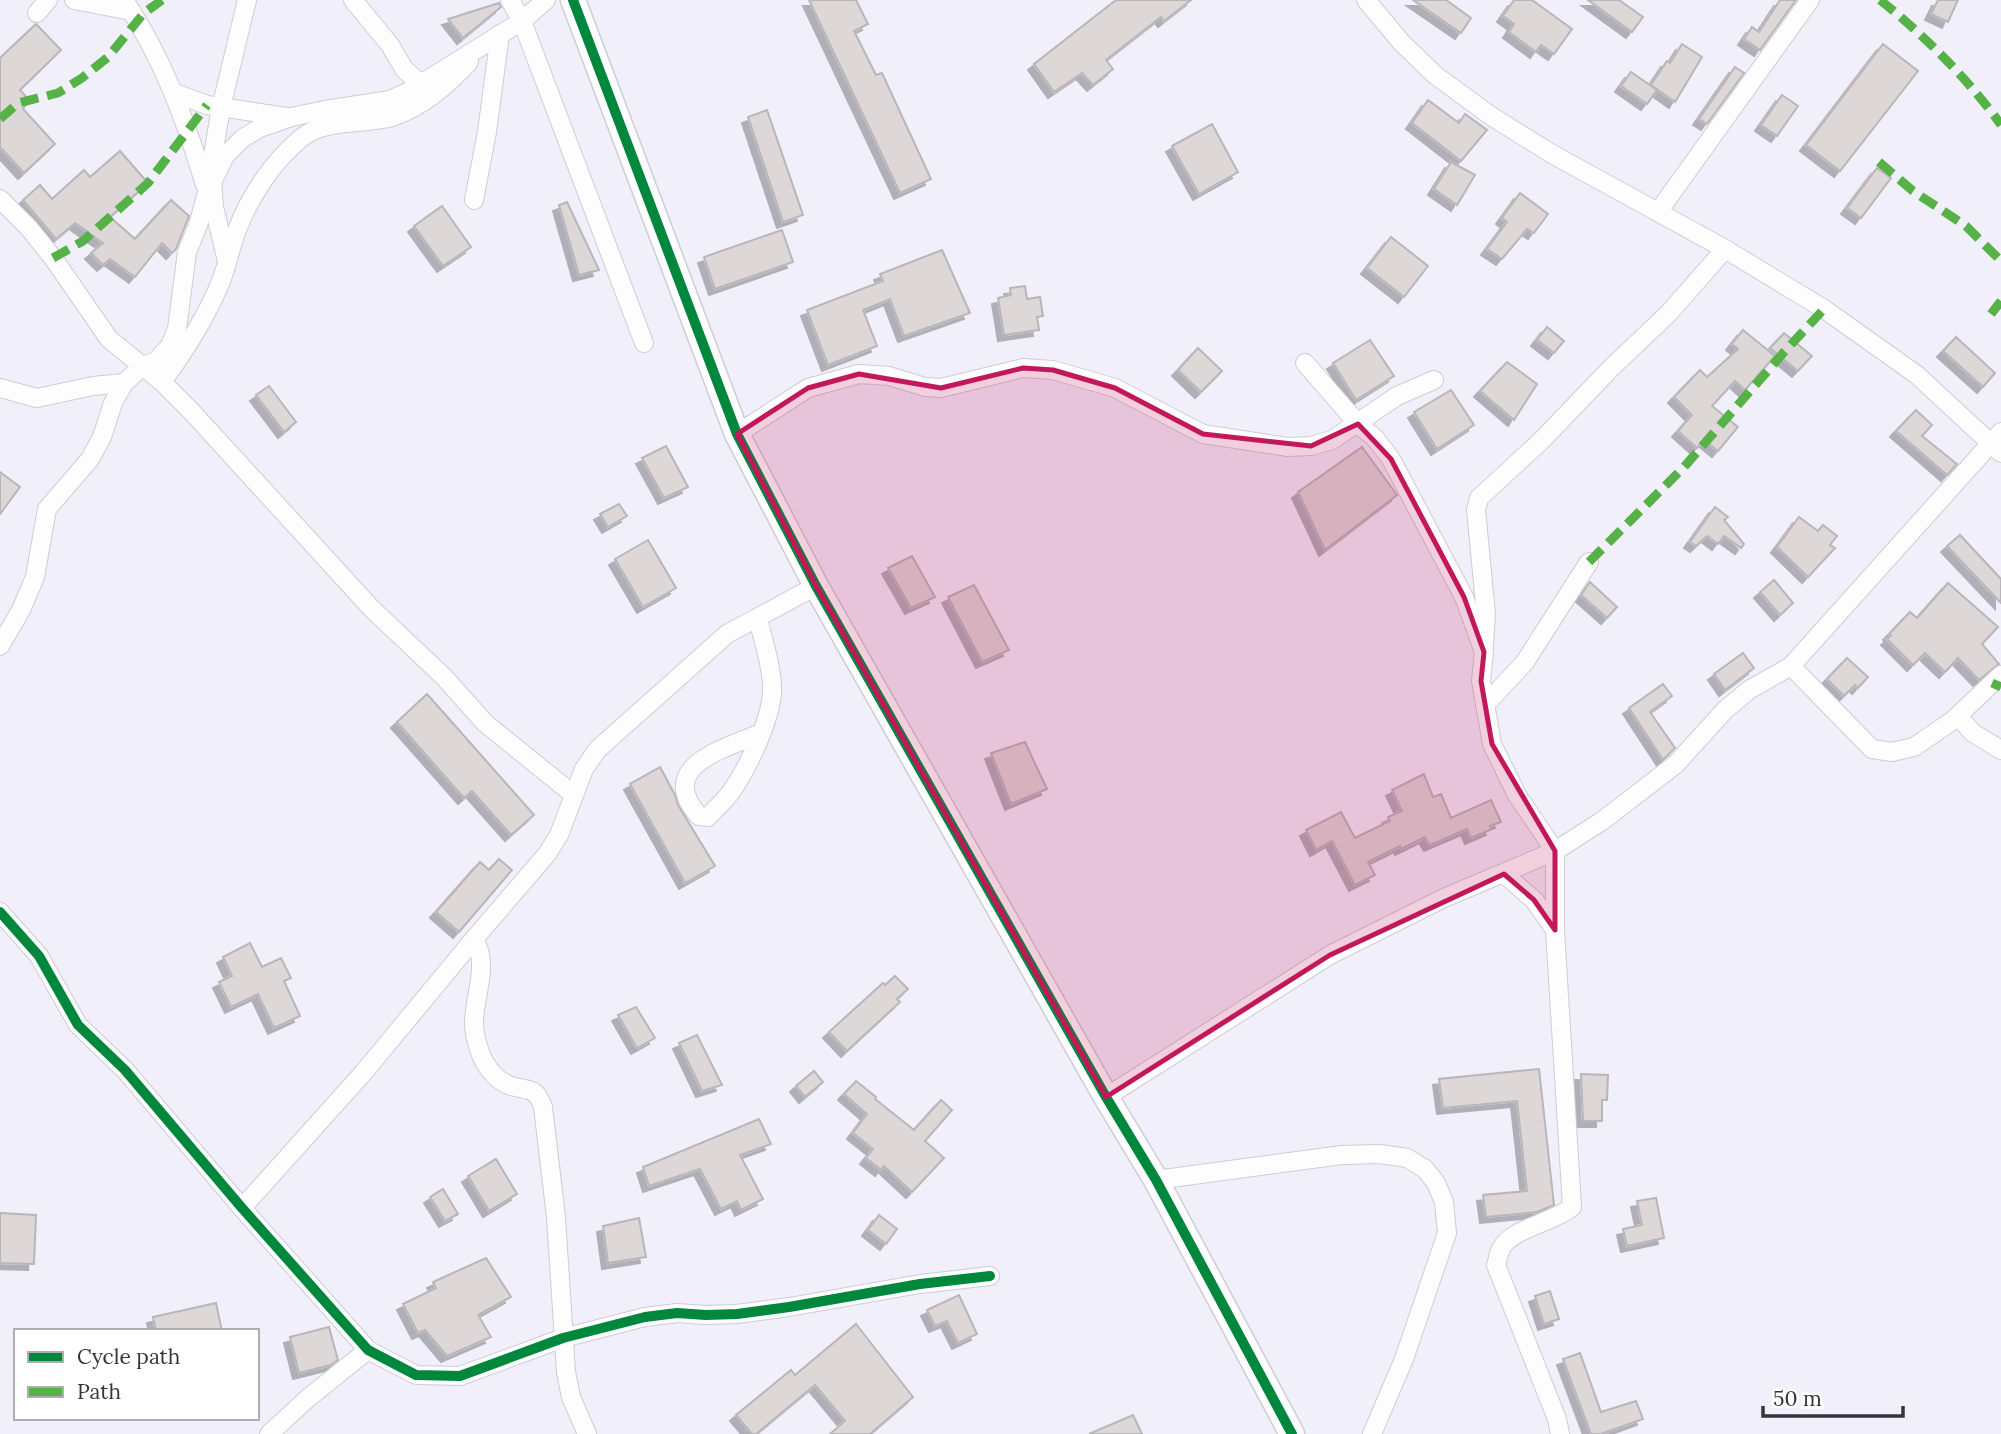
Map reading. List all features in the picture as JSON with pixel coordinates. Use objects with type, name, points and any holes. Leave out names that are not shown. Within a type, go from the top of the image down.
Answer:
[{"type":"street","points":[[74,0],[128,5],[157,54],[175,93],[209,189],[227,261]]},
{"type":"street","points":[[209,189],[221,108],[247,0]]},
{"type":"street","points":[[353,0],[390,44],[404,69],[416,79],[426,82]]},
{"type":"street","points":[[510,0],[522,21],[644,343]]},
{"type":"street","points":[[0,646],[21,610],[35,578],[47,509],[90,459],[124,383],[143,366],[156,361],[170,346],[177,329],[187,252],[209,189],[225,156],[243,138],[260,128],[291,117],[390,100],[426,82],[522,21],[546,0]]},
{"type":"street","points":[[573,0],[737,434],[816,586],[1106,1097],[1156,1180],[1292,1434]]},
{"type":"street","points":[[1106,1097],[1330,955],[1444,898],[1555,851],[1602,821],[1676,764],[1724,710],[1749,690],[1791,667],[1997,443],[1917,375],[1862,334],[1725,250],[1552,154],[1491,116],[1434,75],[1401,42],[1366,0]]},
{"type":"street","points":[[1658,212],[1810,0]]},
{"type":"street","points":[[474,200],[487,132],[493,39]]},
{"type":"street","points":[[162,382],[183,354],[221,283],[237,229],[251,198],[285,153],[302,136],[318,128],[393,117],[421,104],[444,87],[493,39]]},
{"type":"street","points":[[175,93],[207,106],[291,117]]},
{"type":"street","points":[[0,200],[29,228],[53,258],[101,329],[162,382],[372,609],[444,677],[485,723],[574,795]]},
{"type":"street","points":[[1560,1434],[1557,1419],[1496,1265],[1501,1247],[1516,1234],[1563,1214],[1572,1207],[1555,930],[1555,851],[1517,794],[1492,744],[1481,681],[1486,614],[1476,510],[1479,498],[1541,441],[1612,367],[1669,313],[1725,250]]},
{"type":"street","points":[[1305,363],[1391,459],[1464,597],[1483,652]]},
{"type":"street","points":[[737,434],[808,388],[835,379],[869,374],[941,388],[1023,368],[1053,370],[1115,388],[1203,435],[1288,447],[1311,446],[1332,440],[1397,396],[1434,380]]},
{"type":"street","points":[[0,388],[37,398],[93,386],[124,383]]},
{"type":"street","points":[[1485,705],[1525,662],[1590,562]]},
{"type":"street","points":[[242,1208],[364,1072],[547,855],[559,835],[584,769],[598,749],[727,634],[816,586]]},
{"type":"street","points":[[758,618],[772,690],[768,717],[761,733],[728,796],[708,817],[699,816],[683,791],[685,774],[715,753],[761,733]]},
{"type":"street","points":[[1791,667],[1872,749],[1892,752],[1914,747],[1958,716],[2001,675]]},
{"type":"street","points":[[1958,716],[1973,733],[2001,750]]},
{"type":"street","points":[[1504,874],[1534,900],[1555,930]]},
{"type":"street","points":[[0,912],[39,956],[78,1025],[125,1070],[368,1350],[416,1375],[460,1376],[563,1338],[645,1317],[677,1313],[706,1315],[763,1311],[920,1284],[990,1276]]},
{"type":"street","points":[[474,939],[481,959],[474,1022],[482,1057],[497,1077],[515,1088],[527,1088],[534,1092],[543,1107],[556,1217],[563,1338],[571,1397],[587,1434]]},
{"type":"street","points":[[1156,1180],[1342,1155],[1380,1154],[1407,1158],[1425,1169],[1436,1183],[1444,1202],[1447,1233],[1404,1359],[1371,1434]]},
{"type":"street","points":[[270,1434],[307,1399],[368,1350]]},
{"type":"highlighted area","points":[[1023,368],[1053,370],[1115,388],[1203,434],[1311,446],[1358,424],[1391,459],[1464,597],[1484,652],[1481,681],[1492,744],[1555,851],[1555,930],[1534,900],[1504,874],[1330,955],[1106,1097],[816,586],[737,434],[808,388],[859,374],[941,388]]},
{"type":"building","points":[[809,0],[856,0],[868,24],[854,31],[876,75],[882,73],[931,179],[900,193]]},
{"type":"building","points":[[1116,0],[1191,0],[1164,21],[1161,17],[1106,60],[1113,69],[1093,85],[1082,73],[1054,92],[1034,64]]},
{"type":"building","points":[[1413,0],[1446,0],[1471,18],[1461,33]]},
{"type":"building","points":[[1514,0],[1532,0],[1572,29],[1554,54],[1541,45],[1536,52],[1509,32],[1514,24],[1503,16]]},
{"type":"building","points":[[1588,0],[1619,0],[1643,17],[1632,32]]},
{"type":"building","points":[[1780,0],[1796,0],[1760,50],[1744,39],[1752,27],[1759,32]]},
{"type":"building","points":[[1938,0],[1958,0],[1948,22],[1931,14]]},
{"type":"building","points":[[499,3],[501,7],[463,38],[448,19]]},
{"type":"building","points":[[36,24],[61,50],[20,90],[29,100],[23,109],[55,144],[24,173],[0,147],[0,58]]},
{"type":"building","points":[[1682,44],[1702,57],[1675,102],[1651,85]]},
{"type":"building","points":[[1883,44],[1918,71],[1840,171],[1806,145]]},
{"type":"building","points":[[1735,67],[1744,73],[1707,124],[1699,119]]},
{"type":"building","points":[[1631,72],[1657,90],[1647,104],[1621,86]]},
{"type":"building","points":[[1782,95],[1798,106],[1777,136],[1761,125]]},
{"type":"building","points":[[1428,100],[1459,123],[1465,114],[1487,130],[1461,161],[1412,123]]},
{"type":"building","points":[[767,110],[803,215],[783,222],[748,117]]},
{"type":"building","points":[[1212,124],[1238,172],[1199,194],[1172,146]]},
{"type":"building","points":[[120,151],[148,183],[110,217],[135,239],[171,200],[189,216],[176,249],[172,253],[162,243],[135,277],[110,259],[103,265],[91,253],[103,243],[75,223],[56,239],[23,200],[40,185],[52,199],[84,170],[90,177]]},
{"type":"building","points":[[1451,162],[1475,175],[1457,205],[1434,189]]},
{"type":"building","points":[[1877,168],[1891,178],[1861,218],[1847,208]]},
{"type":"building","points":[[1520,193],[1548,214],[1534,233],[1527,229],[1502,259],[1487,249],[1507,222],[1502,218]]},
{"type":"building","points":[[567,202],[599,270],[579,275],[559,205]]},
{"type":"building","points":[[442,206],[471,247],[443,266],[414,226]]},
{"type":"building","points":[[782,230],[793,262],[715,289],[704,257]]},
{"type":"building","points":[[1391,237],[1428,266],[1404,297],[1367,268]]},
{"type":"building","points":[[942,250],[970,313],[904,336],[890,299],[863,310],[877,346],[828,365],[807,310],[883,281],[880,274]]},
{"type":"building","points":[[1025,286],[1027,299],[1040,297],[1043,316],[1037,317],[1039,330],[1004,335],[998,298],[1011,295],[1010,288]]},
{"type":"building","points":[[1547,327],[1564,341],[1554,353],[1537,340]]},
{"type":"building","points":[[1743,330],[1775,356],[1745,390],[1735,381],[1712,406],[1738,427],[1718,451],[1704,440],[1697,448],[1678,431],[1692,415],[1674,397],[1700,370],[1707,377],[1738,349],[1732,344]]},
{"type":"building","points":[[1784,333],[1812,356],[1798,371],[1770,348]]},
{"type":"building","points":[[1956,337],[1995,373],[1983,387],[1943,351]]},
{"type":"building","points":[[1370,340],[1394,376],[1356,400],[1333,363]]},
{"type":"building","points":[[1198,348],[1222,371],[1201,392],[1178,370]]},
{"type":"building","points":[[1507,362],[1537,384],[1514,420],[1480,391]]},
{"type":"building","points":[[269,386],[296,422],[284,432],[256,395]]},
{"type":"building","points":[[1451,390],[1474,425],[1437,449],[1414,412]]},
{"type":"building","points":[[1916,410],[1932,425],[1922,436],[1957,464],[1947,475],[1896,431]]},
{"type":"building","points":[[666,446],[688,487],[664,498],[642,458]]},
{"type":"building","points":[[1362,447],[1397,495],[1325,550],[1298,492]]},
{"type":"building","points":[[0,472],[20,487],[0,514]]},
{"type":"building","points":[[619,504],[627,516],[608,527],[600,514]]},
{"type":"building","points":[[1715,507],[1728,517],[1724,520],[1744,544],[1741,548],[1724,536],[1718,544],[1707,536],[1696,546],[1690,542]]},
{"type":"building","points":[[1799,517],[1818,531],[1823,525],[1837,536],[1830,545],[1835,548],[1808,577],[1777,547]]},
{"type":"building","points":[[1960,535],[2001,579],[2001,603],[1947,546]]},
{"type":"building","points":[[648,540],[676,588],[643,607],[615,559]]},
{"type":"building","points":[[912,556],[935,597],[911,608],[888,568]]},
{"type":"building","points":[[1774,580],[1793,603],[1780,615],[1760,592]]},
{"type":"building","points":[[1590,582],[1617,607],[1607,618],[1581,595]]},
{"type":"building","points":[[1948,583],[1998,627],[1982,644],[1999,664],[1979,680],[1958,658],[1945,672],[1925,653],[1913,665],[1887,639],[1910,612],[1917,618]]},
{"type":"building","points":[[974,585],[1009,650],[982,662],[948,597]]},
{"type":"building","points":[[1743,653],[1754,668],[1725,690],[1714,674]]},
{"type":"building","points":[[1847,658],[1868,677],[1858,688],[1855,685],[1844,696],[1827,679]]},
{"type":"building","points":[[1663,684],[1672,696],[1650,712],[1675,748],[1663,760],[1629,708]]},
{"type":"building","points":[[427,694],[534,815],[511,835],[472,791],[464,798],[397,722]]},
{"type":"building","points":[[1025,742],[1047,789],[1011,804],[991,753]]},
{"type":"building","points":[[660,767],[678,805],[715,866],[685,883],[630,784]]},
{"type":"building","points":[[1424,774],[1433,797],[1441,794],[1451,818],[1491,800],[1501,822],[1471,838],[1467,829],[1430,845],[1425,837],[1401,849],[1400,846],[1368,862],[1375,875],[1355,885],[1332,841],[1316,850],[1306,830],[1341,812],[1355,838],[1390,821],[1388,817],[1402,811],[1392,790]]},
{"type":"building","points":[[499,859],[512,870],[459,932],[436,912],[480,862],[489,870]]},
{"type":"building","points":[[250,943],[262,967],[281,958],[291,978],[284,981],[300,1016],[274,1028],[258,994],[231,1007],[219,982],[232,976],[223,957]]},
{"type":"building","points":[[895,976],[908,989],[897,999],[900,1002],[847,1051],[829,1032],[883,983],[885,985]]},
{"type":"building","points":[[636,1007],[655,1038],[637,1048],[618,1015]]},
{"type":"building","points":[[697,1035],[722,1085],[702,1091],[679,1043]]},
{"type":"building","points":[[1539,1069],[1554,1205],[1537,1212],[1486,1217],[1483,1195],[1527,1191],[1517,1101],[1443,1108],[1439,1079]]},
{"type":"building","points":[[814,1071],[823,1082],[805,1097],[796,1086]]},
{"type":"building","points":[[1581,1074],[1608,1075],[1607,1100],[1602,1100],[1602,1121],[1583,1121]]},
{"type":"building","points":[[856,1081],[914,1130],[941,1100],[952,1110],[925,1141],[944,1158],[912,1192],[884,1166],[881,1170],[866,1158],[873,1149],[853,1133],[867,1114],[844,1094]]},
{"type":"building","points":[[759,1119],[771,1144],[740,1155],[763,1199],[741,1210],[737,1201],[721,1209],[700,1169],[649,1186],[643,1167]]},
{"type":"building","points":[[496,1159],[517,1194],[489,1211],[468,1176]]},
{"type":"building","points":[[443,1189],[458,1214],[445,1221],[430,1197]]},
{"type":"building","points":[[1656,1198],[1664,1238],[1627,1246],[1623,1229],[1642,1225],[1637,1201]]},
{"type":"building","points":[[0,1213],[36,1215],[34,1264],[0,1263]]},
{"type":"building","points":[[879,1215],[897,1229],[886,1244],[868,1230]]},
{"type":"building","points":[[639,1218],[646,1257],[608,1263],[603,1226]]},
{"type":"building","points":[[486,1258],[511,1297],[478,1315],[491,1337],[447,1356],[425,1330],[418,1333],[403,1304],[436,1288],[433,1282]]},
{"type":"building","points":[[1550,1291],[1559,1319],[1544,1324],[1535,1296]]},
{"type":"building","points":[[959,1295],[977,1334],[958,1343],[947,1321],[935,1326],[927,1310]]},
{"type":"building","points":[[216,1303],[222,1329],[156,1329],[153,1317]]},
{"type":"building","points":[[856,1324],[913,1397],[870,1434],[830,1434],[845,1421],[815,1385],[756,1434],[752,1434],[736,1415],[791,1370],[795,1375]]},
{"type":"building","points":[[329,1327],[338,1360],[331,1365],[299,1373],[290,1337]]},
{"type":"building","points":[[1580,1353],[1601,1412],[1636,1401],[1643,1419],[1601,1434],[1591,1434],[1563,1359]]},
{"type":"building","points":[[1133,1415],[1142,1434],[1089,1434]]},
{"type":"marked path","points":[[0,119],[18,103],[58,93],[82,78],[108,57],[144,13],[162,0]]},
{"type":"marked path","points":[[1880,0],[1945,59],[2001,125]]},
{"type":"marked path","points":[[53,258],[83,241],[148,183],[207,105]]},
{"type":"marked path","points":[[1879,162],[1913,191],[1966,226],[2001,261]]},
{"type":"marked path","points":[[1991,314],[2001,301]]},
{"type":"marked path","points":[[1589,562],[1684,467],[1824,309]]},
{"type":"marked path","points":[[1992,683],[2001,687]]},
{"type":"cycle path","points":[[573,0],[737,434],[816,586],[1106,1097],[1156,1180],[1292,1434]]},
{"type":"cycle path","points":[[0,912],[39,956],[78,1025],[125,1070],[368,1350],[416,1375],[460,1376],[563,1338],[645,1317],[677,1313],[737,1314],[920,1284],[990,1276]]}]
